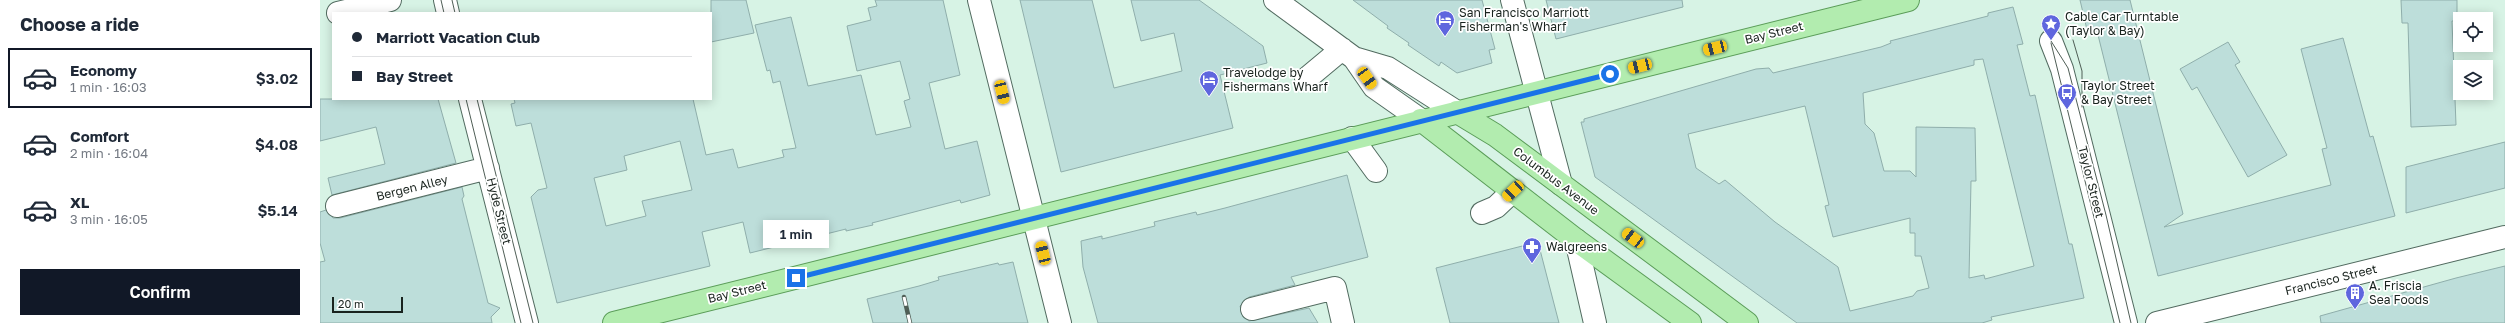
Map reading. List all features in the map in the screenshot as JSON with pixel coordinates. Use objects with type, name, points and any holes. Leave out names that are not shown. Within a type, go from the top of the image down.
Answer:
[{"type":"main road","name":"Bay Street","points":[[614,323],[1421,120],[1908,0]]},
{"type":"main road","name":"Columbus Avenue","points":[[1457,112],[1495,135],[1747,323]]},
{"type":"main road","name":"Columbus Avenue","points":[[1421,120],[1576,240],[1690,323]]},
{"type":"street","points":[[342,12],[390,0]]},
{"type":"street","points":[[445,0],[448,12]]},
{"type":"street","points":[[979,0],[1060,323]]},
{"type":"street","name":"Columbus Avenue","points":[[1275,0],[1348,54],[1374,87],[1421,120]]},
{"type":"street","points":[[1512,0],[1535,92],[1561,184]]},
{"type":"street","points":[[320,17],[332,14]]},
{"type":"street","name":"Taylor Street","points":[[2051,41],[2062,69],[2126,323]]},
{"type":"street","points":[[1306,79],[1348,54]]},
{"type":"street","name":"Columbus Avenue","points":[[1348,54],[1388,68],[1457,112]]},
{"type":"street","name":"Hyde Street","points":[[470,100],[527,323]]},
{"type":"street","points":[[1352,138],[1376,171]]},
{"type":"street","name":"Bergen Alley","points":[[337,206],[488,168]]},
{"type":"street","points":[[1482,213],[1496,207],[1513,191]]},
{"type":"street","name":"Francisco Street","points":[[2157,323],[2505,237]]},
{"type":"street","points":[[1576,240],[1595,323]]},
{"type":"street","points":[[1252,309],[1335,288],[1343,323]]},
{"type":"building","points":[[711,0],[746,0],[754,33],[712,42]]},
{"type":"building","points":[[875,0],[943,0],[960,75],[929,83],[945,149],[977,141],[990,195],[961,203],[960,200],[872,223],[873,225],[846,231],[846,229],[750,253],[743,222],[702,232],[710,266],[557,303],[531,197],[538,190],[547,188],[531,123],[516,126],[511,104],[515,103],[514,100],[693,100],[706,155],[733,149],[738,168],[784,157],[782,150],[796,148],[780,81],[773,83],[770,70],[767,71],[755,25],[791,17],[808,86],[861,75],[876,135],[911,127],[904,101],[910,99],[900,61],[857,71],[847,26],[871,20],[868,8],[877,6]],"holes":[[[680,141],[692,190],[642,201],[646,216],[606,226],[594,178],[627,170],[624,156]]]},
{"type":"building","points":[[1020,0],[1092,0],[1114,88],[1182,71],[1174,33],[1141,41],[1131,0],[1199,0],[1263,46],[1267,63],[1220,75],[1233,128],[1061,172]]},
{"type":"building","name":"San Francisco Marriott Fisherman's Wharf","points":[[1353,0],[1482,0],[1495,49],[1489,50],[1492,63],[1457,73],[1441,62],[1439,66],[1408,45],[1409,43],[1387,28],[1388,26]]},
{"type":"building","points":[[1546,0],[1682,0],[1683,7],[1556,39]]},
{"type":"building","points":[[2080,0],[2130,0],[2183,214],[2164,227],[2331,185],[2322,149],[2327,148],[2301,49],[2343,38],[2370,137],[2373,136],[2395,216],[2158,276],[2097,31],[2088,34]]},
{"type":"building","points":[[2401,0],[2457,0],[2457,12],[2453,12],[2452,21],[2453,100],[2455,100],[2456,125],[2411,127],[2408,23],[2402,23]]},
{"type":"building","points":[[2013,7],[2023,44],[2017,45],[2030,96],[2035,95],[2069,244],[2072,244],[2084,298],[1991,317],[1992,320],[1982,323],[1797,323],[1595,177],[1581,122],[1584,122],[1584,119],[1756,69],[1769,68],[1773,73],[1881,47],[1891,43],[1890,41],[1988,16],[1988,13]],"holes":[[[1983,59],[2034,266],[1985,279],[1984,275],[1969,278],[1971,181],[1976,181],[1975,128],[1916,127],[1916,177],[1910,171],[1884,171],[1874,133],[1865,124],[1863,93],[1974,65],[1974,60]],[[1805,106],[1829,205],[1825,206],[1833,237],[1910,218],[1910,233],[1915,233],[1915,256],[1921,256],[1929,288],[1917,291],[1913,296],[1850,311],[1838,267],[1775,222],[1725,180],[1719,184],[1696,168],[1688,134]]]},
{"type":"building","points":[[2228,42],[2240,62],[2235,65],[2287,155],[2248,177],[2197,87],[2192,90],[2180,69]]},
{"type":"building","points":[[320,99],[438,100],[456,163],[332,195],[328,178],[385,164],[376,127],[320,141]]},
{"type":"building","points":[[2505,142],[2505,188],[2406,213],[2406,167]]},
{"type":"building","points":[[1347,175],[1368,257],[1291,277],[1295,285],[1249,297],[1240,306],[1243,317],[1249,321],[1309,308],[1318,323],[1098,323],[1083,267],[1081,241],[1102,236],[1102,239],[1155,226],[1154,222],[1196,212],[1197,215]]},
{"type":"building","points":[[462,187],[464,196],[462,199],[488,303],[500,308],[491,317],[492,323],[320,323],[320,262],[325,261],[320,243],[320,212],[326,210],[333,218],[340,218]]},
{"type":"building","points":[[1538,242],[1559,323],[1450,323],[1436,268]]},
{"type":"building","points":[[1013,262],[1028,323],[873,323],[867,299],[939,280],[938,277],[998,263],[999,265]]},
{"type":"building","points":[[2505,266],[2505,323],[2321,323],[2320,316],[2456,278]]},
{"type":"tram line","points":[[441,0],[444,12]]},
{"type":"tram line","points":[[452,0],[455,12]]},
{"type":"tram line","points":[[2073,40],[2082,71],[2082,107]]},
{"type":"tram line","points":[[2051,41],[2068,68],[2106,215],[2131,323]]},
{"type":"tram line","points":[[2051,43],[2120,323]]},
{"type":"tram line","points":[[466,100],[521,323]]},
{"type":"tram line","points":[[477,100],[533,323]]},
{"type":"railway","points":[[904,297],[910,323]]},
{"type":"place","name":"San Francisco Marriott Fisherman's Wharf","points":[[1445,37]]},
{"type":"place","name":"Cable Car Turntable (Taylor & Bay)","points":[[2051,41]]},
{"type":"place","name":"Travelodge by Fishermans Wharf","points":[[1209,97]]},
{"type":"place","name":"Taylor Street & Bay Street","points":[[2067,110]]},
{"type":"place","name":"Walgreens","points":[[1532,264]]},
{"type":"place","name":"A. Friscia Sea Foods","points":[[2355,310]]},
{"type":"route","points":[[796,278],[1421,120],[1610,74]]}]
